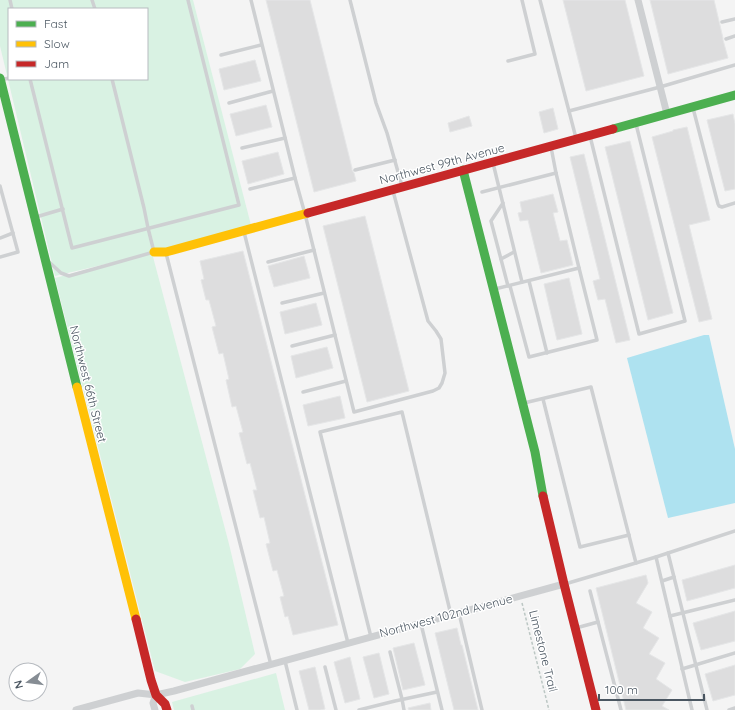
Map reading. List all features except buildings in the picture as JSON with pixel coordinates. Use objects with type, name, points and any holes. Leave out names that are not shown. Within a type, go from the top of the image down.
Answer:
[{"type":"street","points":[[638,0],[667,114]]},
{"type":"street","name":"Northwest 66th Street","points":[[0,79],[149,672],[156,695],[165,704],[167,710]]},
{"type":"street","name":"Northwest 99th Avenue","points":[[154,252],[166,252],[244,231],[735,95]]},
{"type":"street","points":[[464,170],[535,452],[564,584],[596,710]]},
{"type":"street","name":"Northwest 102nd Avenue","points":[[76,710],[138,693],[156,695],[174,691],[564,584]]},
{"type":"street","name":"Northwest 66th Street","points":[[155,710],[153,703],[156,695]]},
{"type":"lane","points":[[30,80],[72,248],[239,205],[188,0]]},
{"type":"lane","points":[[251,0],[354,412],[433,391],[439,388],[445,373],[441,339],[436,330],[428,321],[392,190]]},
{"type":"lane","points":[[350,0],[376,103],[387,133],[402,187]]},
{"type":"lane","points":[[508,62],[536,54],[522,0]]},
{"type":"lane","points":[[540,0],[576,139]]},
{"type":"lane","points":[[722,22],[735,19]]},
{"type":"lane","points":[[726,39],[735,36]]},
{"type":"lane","points":[[221,55],[262,45]]},
{"type":"lane","points":[[569,111],[735,65]]},
{"type":"lane","points":[[45,257],[61,273],[68,276],[154,252],[112,80]]},
{"type":"lane","points":[[229,102],[273,91]]},
{"type":"lane","points":[[693,107],[718,204],[722,207],[735,203]]},
{"type":"lane","points":[[590,135],[639,334],[685,320],[636,122]]},
{"type":"lane","points":[[242,148],[285,138]]},
{"type":"lane","points":[[503,203],[491,221],[529,357],[597,340],[550,146]]},
{"type":"lane","points":[[355,170],[395,160]]},
{"type":"lane","points":[[493,162],[522,282]]},
{"type":"lane","points":[[482,192],[556,173]]},
{"type":"lane","points":[[250,189],[295,178]]},
{"type":"lane","points":[[0,186],[18,252],[0,256]]},
{"type":"lane","points":[[35,217],[63,209]]},
{"type":"lane","points":[[244,231],[348,643]]},
{"type":"lane","points":[[0,238],[13,233]]},
{"type":"lane","points":[[268,262],[314,250]]},
{"type":"lane","points":[[166,252],[271,664]]},
{"type":"lane","points":[[501,259],[514,252]]},
{"type":"lane","points":[[494,290],[579,268]]},
{"type":"lane","points":[[529,281],[547,353]]},
{"type":"lane","points":[[282,303],[324,293]]},
{"type":"lane","points":[[292,346],[335,335]]},
{"type":"lane","points":[[303,392],[346,381]]},
{"type":"lane","points":[[523,404],[591,386],[636,563]]},
{"type":"lane","points":[[543,398],[580,546],[629,535]]},
{"type":"lane","points":[[371,637],[320,432],[402,412],[451,615]]},
{"type":"lane","name":"Northwest 102nd Avenue","points":[[564,584],[656,558],[735,531]]},
{"type":"lane","points":[[668,553],[707,710]]},
{"type":"lane","points":[[656,558],[692,710]]},
{"type":"lane","points":[[662,581],[674,578]]},
{"type":"lane","points":[[590,591],[621,710]]},
{"type":"lane","points":[[670,616],[735,600]]},
{"type":"lane","points":[[459,613],[482,710]]},
{"type":"lane","points":[[575,628],[598,622]]},
{"type":"lane","points":[[421,624],[442,710]]},
{"type":"lane","points":[[390,652],[404,710]]},
{"type":"lane","points":[[682,669],[735,654]]},
{"type":"lane","points":[[285,661],[297,710]]},
{"type":"lane","points":[[325,667],[336,710]]},
{"type":"lane","points":[[359,710],[437,692]]},
{"type":"lane","points":[[729,710],[735,708]]},
{"type":"path","name":"Limestone Trail","points":[[520,596],[549,710]]},
{"type":"green space","points":[[0,0],[193,0],[252,229],[152,253],[229,544],[255,654],[240,669],[185,682],[155,671],[55,278],[123,260],[55,276],[8,80],[148,80],[148,8],[8,8],[8,79],[0,46]]},
{"type":"green space","points":[[276,673],[285,710],[174,710],[172,702]]},
{"type":"water","points":[[704,335],[709,335],[735,449],[735,503],[668,518],[627,358]]},
{"type":"traffic: fast","points":[[0,78],[77,387]]},
{"type":"traffic: fast","points":[[613,129],[735,95]]},
{"type":"traffic: fast","points":[[463,170],[535,452],[543,496]]},
{"type":"traffic: slow","points":[[154,252],[166,252],[308,213]]},
{"type":"traffic: slow","points":[[77,387],[136,619]]},
{"type":"traffic: jam","points":[[308,213],[613,129]]},
{"type":"traffic: jam","points":[[543,496],[596,710]]},
{"type":"traffic: jam","points":[[136,619],[156,695],[165,704],[167,710]]}]
